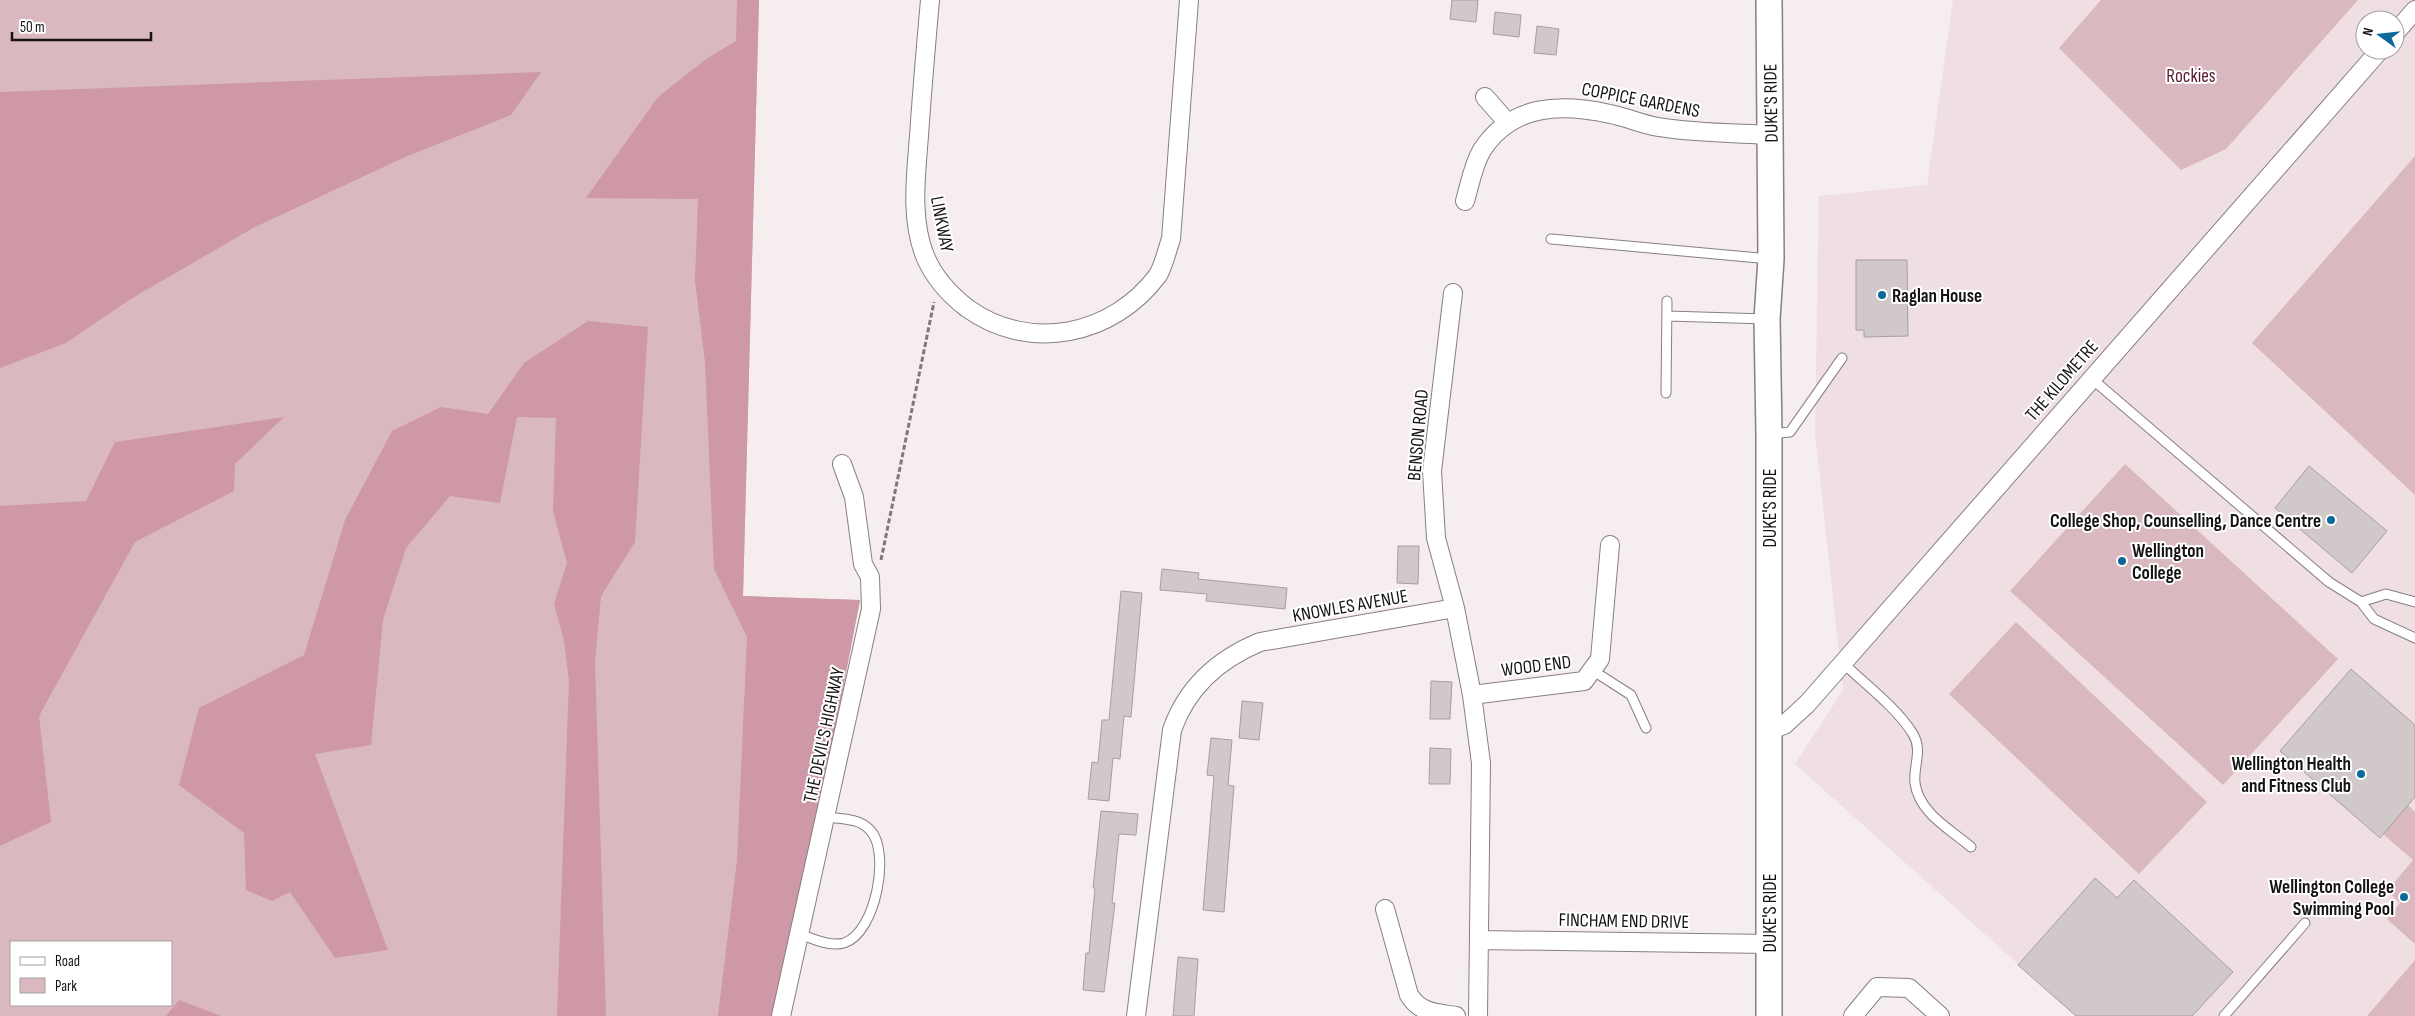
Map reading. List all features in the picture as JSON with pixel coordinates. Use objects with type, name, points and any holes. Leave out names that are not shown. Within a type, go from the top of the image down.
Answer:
[{"type":"main road","name":"DUKE'S RIDE","points":[[1768,0],[1771,134],[1771,259],[1767,319],[1769,434],[1769,1016]]},
{"type":"street","name":"LINKWAY","points":[[930,0],[915,187],[917,222],[924,255],[938,282],[957,300],[984,320],[1006,329],[1034,334],[1089,327],[1111,318],[1132,302],[1159,273],[1171,239],[1189,0]]},
{"type":"street","points":[[2405,22],[2415,10]]},
{"type":"street","name":"THE KILOMETRE","points":[[1768,731],[1784,725],[1807,704],[2371,60]]},
{"type":"street","points":[[1485,97],[1507,122]]},
{"type":"street","name":"COPPICE GARDENS","points":[[1466,201],[1475,166],[1482,151],[1507,122],[1528,112],[1569,107],[1610,114],[1665,128],[1708,133],[1771,134]]},
{"type":"street","name":"BENSON ROAD","points":[[1452,293],[1432,471],[1436,538],[1455,608]]},
{"type":"street","name":"THE DEVIL'S HIGHWAY","points":[[782,1016],[799,934],[827,817],[871,608],[870,577],[863,564],[854,497],[842,464]]},
{"type":"street","name":"WOOD END","points":[[1472,694],[1584,681],[1600,659],[1610,545]]},
{"type":"street","points":[[1455,608],[1472,694],[1481,763],[1478,1016]]},
{"type":"street","name":"KNOWLES AVENUE","points":[[1136,1016],[1172,730],[1186,699],[1200,680],[1217,665],[1238,651],[1260,642],[1455,608]]},
{"type":"street","points":[[1385,909],[1409,995],[1413,1002],[1431,1013],[1456,1016]]},
{"type":"street","name":"FINCHAM END DRIVE","points":[[1479,940],[1769,944]]},
{"type":"street","points":[[1853,1016],[1877,987],[1909,988],[1940,1016]]},
{"type":"lane","points":[[1551,239],[1771,259]]},
{"type":"lane","points":[[1666,393],[1667,301]]},
{"type":"lane","points":[[1667,316],[1767,319]]},
{"type":"lane","points":[[1769,434],[1790,432],[1842,358]]},
{"type":"lane","points":[[2091,378],[2329,582],[2360,602],[2374,619],[2415,638]]},
{"type":"lane","points":[[2360,602],[2386,594],[2415,602]]},
{"type":"lane","points":[[1843,663],[1888,706],[1913,735],[1919,755],[1915,782],[1923,807],[1971,847]]},
{"type":"lane","points":[[1592,670],[1630,695],[1646,728]]},
{"type":"lane","points":[[799,934],[822,942],[843,943],[856,936],[866,925],[872,909],[879,879],[877,845],[871,831],[858,821],[827,817]]},
{"type":"lane","points":[[2224,1016],[2305,923]]},
{"type":"path","points":[[870,577],[881,561],[938,282]]},
{"type":"shaded area","points":[[737,0],[759,0],[743,596],[860,600],[826,778],[774,1016],[718,1016],[737,860],[747,637],[714,569],[705,362],[695,280],[698,199],[586,198],[658,97],[706,59],[736,41]]},
{"type":"shaded area","name":"Wellington College","points":[[1953,0],[2415,0],[2415,1016],[2076,1016],[1795,764],[1843,690],[1815,432],[1819,196],[1927,185]]},
{"type":"shaded area","points":[[541,72],[511,115],[405,157],[253,228],[129,300],[66,343],[0,368],[0,92]]},
{"type":"shaded area","points":[[588,321],[648,327],[635,542],[601,596],[595,661],[606,1016],[557,1016],[569,680],[564,641],[554,604],[567,563],[553,511],[556,418],[517,417],[500,503],[450,496],[406,548],[383,620],[371,745],[315,754],[388,950],[335,958],[290,892],[272,901],[246,890],[244,833],[179,785],[199,708],[304,655],[345,520],[392,431],[441,407],[488,414],[524,363]]},
{"type":"shaded area","points":[[284,417],[235,464],[234,491],[135,542],[39,716],[51,822],[0,846],[0,506],[86,501],[115,442]]},
{"type":"shaded area","points":[[179,1000],[221,1016],[166,1016]]},
{"type":"green space","points":[[0,0],[759,0],[743,596],[860,600],[774,1016],[0,1016]]},
{"type":"green space","name":"Rockies","points":[[2101,0],[2358,0],[2226,149],[2181,170],[2059,48]]},
{"type":"green space","points":[[2415,156],[2415,495],[2252,343]]},
{"type":"green space","points":[[2125,464],[2338,659],[2223,785],[2010,591]]},
{"type":"green space","points":[[2016,622],[2207,802],[2139,874],[1949,694]]},
{"type":"green space","points":[[2408,805],[2415,812],[2415,944],[2387,919],[2400,903],[2387,891],[2413,860],[2383,834]]},
{"type":"green space","points":[[2415,960],[2415,1016],[2367,1016]]},
{"type":"building","points":[[1452,0],[1478,0],[1476,22],[1450,19]]},
{"type":"building","points":[[1495,12],[1521,15],[1519,37],[1493,34]]},
{"type":"building","points":[[1537,26],[1559,29],[1556,55],[1534,53]]},
{"type":"building","name":"Raglan House","points":[[1856,260],[1907,260],[1908,336],[1864,337],[1864,330],[1856,330]]},
{"type":"building","name":"College Shop, Counselling, Dance Centre","points":[[2309,466],[2387,531],[2352,573],[2275,508]]},
{"type":"building","points":[[1398,546],[1419,546],[1418,584],[1397,583]]},
{"type":"building","points":[[1162,569],[1199,573],[1198,579],[1287,588],[1285,609],[1206,601],[1207,594],[1160,590]]},
{"type":"building","points":[[1121,591],[1142,593],[1131,717],[1124,716],[1120,759],[1113,758],[1109,801],[1088,799],[1092,762],[1098,763],[1102,720],[1109,720]]},
{"type":"building","name":"Wellington Health and Fitness Club","points":[[2351,669],[2415,725],[2415,797],[2380,838],[2280,751]]},
{"type":"building","points":[[1431,681],[1452,682],[1450,719],[1430,719]]},
{"type":"building","points":[[1242,701],[1263,703],[1259,740],[1239,738]]},
{"type":"building","points":[[1211,738],[1232,740],[1228,785],[1234,786],[1224,912],[1203,910],[1214,776],[1207,775]]},
{"type":"building","points":[[1430,748],[1451,749],[1450,784],[1429,784]]},
{"type":"building","points":[[1101,811],[1138,814],[1136,835],[1119,834],[1112,903],[1115,903],[1104,992],[1083,990],[1086,953],[1089,953]]},
{"type":"building","points":[[2095,878],[2117,898],[2134,880],[2233,972],[2192,1016],[2076,1016],[2018,965]]},
{"type":"building","points":[[1178,957],[1198,959],[1194,1016],[1173,1016]]},
{"type":"place","name":"Raglan House","points":[[1882,295]]},
{"type":"place","name":"College Shop, Counselling, Dance Centre","points":[[2331,520]]},
{"type":"place","name":"Wellington College","points":[[2122,561]]},
{"type":"place","name":"Wellington Health and Fitness Club","points":[[2361,774]]},
{"type":"place","name":"Wellington College Swimming Pool","points":[[2404,897]]}]
